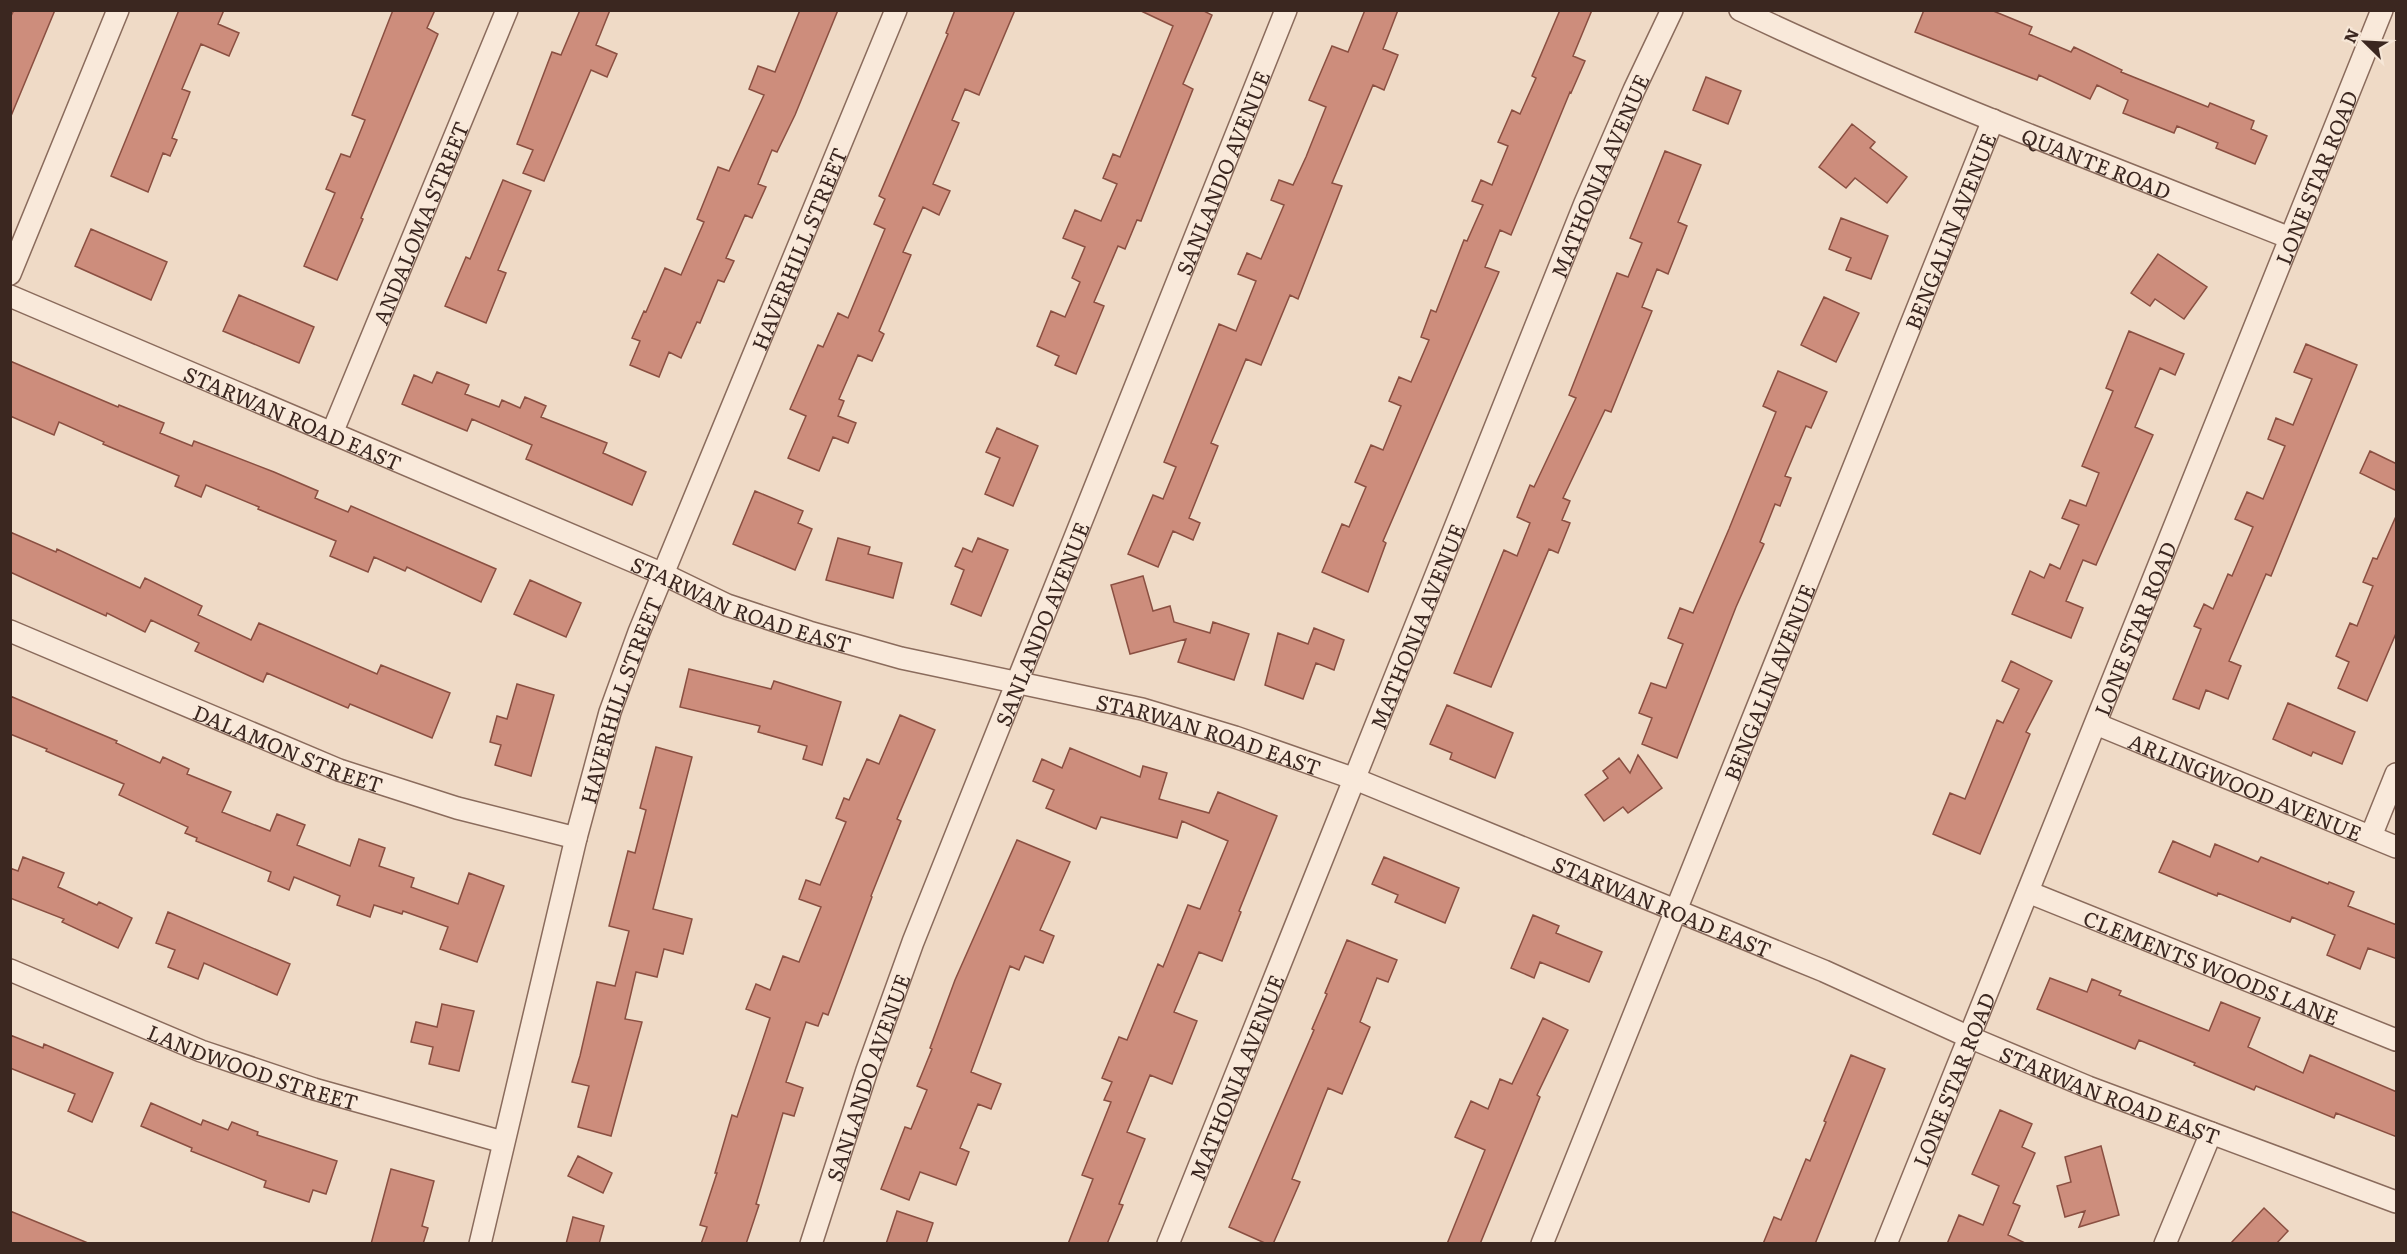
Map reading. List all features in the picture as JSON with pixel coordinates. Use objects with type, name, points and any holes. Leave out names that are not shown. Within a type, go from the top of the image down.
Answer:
[{"type":"street","points":[[10,274],[118,10]]},
{"type":"street","name":"ANDALOMA STREET","points":[[332,433],[507,10]]},
{"type":"street","name":"HAVERHILL STREET","points":[[480,1244],[576,838],[610,711],[639,632],[896,10]]},
{"type":"street","name":"SANLANDO AVENUE","points":[[811,1244],[867,1070],[909,953],[1286,10]]},
{"type":"street","name":"MATHONIA AVENUE","points":[[1168,1244],[1585,203],[1672,10]]},
{"type":"street","name":"QUANTE ROAD","points":[[1740,10],[1800,39],[1993,120],[2290,238]]},
{"type":"street","name":"LONE STAR ROAD","points":[[1886,1244],[2382,10]]},
{"type":"street","name":"BENGALIN AVENUE","points":[[1542,1244],[1993,120]]},
{"type":"street","name":"STARWAN ROAD EAST","points":[[10,296],[663,574],[727,605],[808,632],[902,658],[1142,709],[1235,737],[1355,779],[1824,971],[1969,1037],[2088,1087],[2397,1202]]},
{"type":"street","name":"DALAMON STREET","points":[[10,631],[339,770],[457,808],[576,838]]},
{"type":"street","name":"ARLINGWOOD AVENUE","points":[[2096,724],[2397,847]]},
{"type":"street","points":[[2371,836],[2397,774]]},
{"type":"street","name":"CLEMENTS WOODS LANE","points":[[2028,892],[2397,1040]]},
{"type":"street","name":"LANDWOOD STREET","points":[[10,970],[201,1051],[314,1089],[504,1142]]},
{"type":"street","points":[[2165,1244],[2211,1133]]},
{"type":"building","points":[[14,10],[55,10],[11,116],[10,18]]},
{"type":"building","points":[[179,10],[224,10],[218,24],[239,33],[229,56],[201,44],[182,89],[190,92],[172,138],[177,140],[170,156],[163,153],[148,192],[111,176]]},
{"type":"building","points":[[393,10],[435,10],[427,28],[438,34],[337,280],[304,266],[335,193],[326,189],[341,154],[350,157],[365,120],[352,115]]},
{"type":"building","points":[[580,10],[610,10],[596,45],[617,54],[607,77],[591,70],[544,181],[523,173],[533,150],[517,144],[552,52],[561,55]]},
{"type":"building","points":[[800,10],[838,10],[795,115],[777,152],[772,150],[758,184],[766,187],[752,218],[745,215],[726,258],[734,261],[724,282],[718,280],[700,323],[697,322],[681,358],[669,352],[659,377],[630,365],[640,341],[632,338],[665,268],[681,275],[704,222],[697,219],[718,167],[729,171],[764,95],[749,89],[758,66],[775,72]]},
{"type":"building","points":[[955,10],[1015,10],[979,95],[965,89],[952,120],[959,123],[933,184],[950,191],[939,215],[923,207],[903,252],[911,255],[879,331],[884,334],[872,361],[858,355],[839,399],[844,401],[838,416],[856,423],[848,443],[833,437],[819,471],[788,458],[806,416],[790,409],[818,345],[823,347],[838,313],[848,318],[885,229],[874,224],[885,199],[879,196],[948,34],[946,33]]},
{"type":"building","points":[[1139,10],[1202,10],[1212,15],[1183,84],[1193,89],[1141,221],[1137,220],[1125,249],[1118,246],[1094,302],[1104,306],[1076,374],[1055,365],[1059,356],[1037,346],[1051,311],[1065,317],[1080,282],[1072,278],[1085,247],[1063,238],[1075,210],[1101,221],[1117,184],[1103,178],[1113,154],[1120,157],[1173,26]]},
{"type":"building","points":[[1365,10],[1398,10],[1383,49],[1398,55],[1384,90],[1373,85],[1332,183],[1342,186],[1298,299],[1290,295],[1261,365],[1246,359],[1211,443],[1218,446],[1189,518],[1200,523],[1193,540],[1173,531],[1158,567],[1128,554],[1153,495],[1163,499],[1176,467],[1164,462],[1219,324],[1236,331],[1256,281],[1238,274],[1247,253],[1261,259],[1284,205],[1271,200],[1279,180],[1293,185],[1306,157],[1326,107],[1309,100],[1332,46],[1348,52]]},
{"type":"building","points":[[1560,10],[1592,10],[1573,56],[1585,61],[1511,235],[1500,230],[1485,267],[1499,272],[1383,541],[1386,543],[1368,592],[1322,572],[1342,524],[1349,527],[1366,487],[1355,482],[1371,445],[1383,450],[1401,406],[1389,401],[1399,377],[1411,382],[1429,340],[1421,337],[1431,310],[1436,312],[1464,240],[1467,241],[1483,205],[1472,201],[1481,180],[1492,185],[1508,146],[1498,142],[1512,110],[1520,114],[1536,78],[1532,76]]},
{"type":"building","points":[[1924,10],[1991,10],[2032,27],[2029,34],[2071,52],[2074,47],[2122,70],[2121,72],[2208,107],[2210,103],[2254,121],[2251,129],[2267,136],[2255,164],[2216,148],[2218,143],[2177,126],[2174,133],[2123,113],[2128,100],[2097,85],[2090,99],[2039,75],[2037,80],[1915,32]]},
{"type":"building","points":[[1706,77],[1741,91],[1728,124],[1693,110]]},
{"type":"building","points":[[1852,124],[1875,142],[1870,148],[1907,177],[1887,203],[1855,178],[1846,188],[1819,167]]},
{"type":"building","points":[[1665,151],[1701,165],[1678,222],[1687,226],[1668,274],[1657,269],[1642,307],[1652,311],[1611,412],[1605,410],[1563,498],[1570,501],[1562,520],[1570,523],[1558,553],[1549,549],[1491,687],[1454,673],[1504,550],[1517,556],[1530,523],[1517,517],[1530,485],[1534,487],[1576,398],[1569,395],[1617,273],[1628,277],[1642,243],[1630,238]]},
{"type":"building","points":[[503,180],[531,191],[498,270],[506,273],[486,323],[445,306],[466,257],[470,259]]},
{"type":"building","points":[[1841,218],[1888,236],[1871,279],[1846,270],[1851,258],[1829,249]]},
{"type":"building","points":[[91,229],[167,262],[151,300],[75,266]]},
{"type":"building","points":[[2158,254],[2207,287],[2184,319],[2155,299],[2150,306],[2131,293]]},
{"type":"building","points":[[239,295],[314,327],[299,363],[223,331]]},
{"type":"building","points":[[1824,297],[1859,313],[1836,362],[1801,345]]},
{"type":"building","points":[[2129,331],[2184,354],[2175,375],[2160,368],[2135,427],[2153,435],[2096,565],[2083,560],[2066,601],[2083,608],[2071,638],[2012,614],[2030,571],[2044,578],[2050,564],[2060,569],[2079,525],[2062,518],[2070,500],[2086,506],[2099,473],[2082,466],[2113,391],[2106,388]]},
{"type":"building","points":[[2306,344],[2357,365],[2271,576],[2266,574],[2229,661],[2241,666],[2228,699],[2206,690],[2199,709],[2173,699],[2201,629],[2194,626],[2204,604],[2213,609],[2228,574],[2232,576],[2253,527],[2235,519],[2247,492],[2263,499],[2285,446],[2268,439],[2276,418],[2293,425],[2312,379],[2294,372]]},
{"type":"building","points":[[10,361],[118,407],[119,405],[164,423],[160,433],[192,446],[194,441],[274,472],[318,491],[315,498],[348,512],[351,506],[496,569],[481,602],[407,567],[405,571],[374,557],[368,572],[330,556],[336,541],[258,509],[259,507],[206,485],[201,497],[175,486],[179,476],[103,444],[104,442],[59,422],[54,435],[10,416]]},
{"type":"building","points":[[1778,371],[1827,392],[1811,428],[1806,426],[1785,476],[1791,478],[1780,506],[1775,504],[1760,542],[1764,544],[1736,607],[1677,758],[1642,744],[1652,718],[1639,713],[1651,683],[1666,688],[1683,644],[1668,638],[1680,608],[1693,613],[1729,529],[1776,412],[1763,406]]},
{"type":"building","points":[[437,372],[469,385],[465,394],[499,407],[502,400],[520,408],[525,397],[546,406],[541,417],[607,443],[603,453],[646,472],[632,505],[526,459],[532,445],[472,419],[467,431],[402,404],[414,375],[432,383]]},
{"type":"building","points":[[997,428],[1038,446],[1013,506],[985,494],[1000,458],[986,452]]},
{"type":"building","points":[[2370,451],[2397,464],[2397,491],[2360,473]]},
{"type":"building","points":[[755,491],[803,511],[798,523],[812,529],[795,570],[733,544]]},
{"type":"building","points":[[2397,514],[2397,631],[2367,701],[2338,688],[2349,662],[2336,656],[2350,623],[2357,626],[2373,586],[2363,582],[2373,558],[2377,559]]},
{"type":"building","points":[[10,532],[56,552],[57,549],[140,588],[145,578],[202,606],[198,615],[251,640],[259,623],[377,674],[381,665],[450,693],[432,738],[350,704],[348,708],[267,673],[263,682],[195,651],[199,643],[151,620],[145,632],[107,613],[106,616],[10,572]]},
{"type":"building","points":[[838,538],[870,547],[868,554],[902,563],[893,598],[826,580]]},
{"type":"building","points":[[978,538],[1008,550],[981,616],[951,604],[964,570],[955,566],[963,548],[972,552]]},
{"type":"building","points":[[1143,576],[1153,611],[1170,606],[1174,622],[1210,633],[1213,622],[1249,634],[1234,680],[1178,662],[1186,639],[1130,654],[1111,585]]},
{"type":"building","points":[[530,580],[581,603],[566,637],[514,614]]},
{"type":"building","points":[[1314,628],[1344,640],[1334,670],[1316,663],[1303,699],[1265,685],[1278,633],[1308,644]]},
{"type":"building","points":[[2011,661],[2052,681],[2026,732],[2030,734],[1980,854],[1933,834],[1950,793],[1965,799],[1997,720],[2003,723],[2019,689],[2002,681]]},
{"type":"building","points":[[689,669],[771,689],[774,681],[841,702],[822,765],[803,759],[807,746],[758,732],[760,726],[680,707]]},
{"type":"building","points":[[517,684],[554,695],[531,776],[495,765],[501,745],[490,742],[497,716],[507,719]]},
{"type":"building","points":[[10,696],[117,741],[116,743],[160,763],[163,757],[189,769],[187,774],[231,792],[222,812],[270,831],[277,814],[305,825],[297,845],[350,866],[359,839],[385,848],[379,866],[414,878],[411,887],[458,904],[469,873],[504,886],[477,962],[440,949],[448,927],[403,911],[402,914],[374,905],[370,917],[337,905],[340,896],[294,877],[289,890],[268,881],[271,872],[196,841],[197,838],[185,833],[188,827],[119,795],[124,784],[10,734]]},
{"type":"building","points":[[2288,703],[2355,732],[2342,764],[2313,752],[2311,756],[2273,739]]},
{"type":"building","points":[[1447,705],[1513,733],[1495,778],[1450,759],[1452,753],[1430,744]]},
{"type":"building","points":[[900,715],[935,730],[897,819],[901,821],[828,1015],[823,1013],[818,1026],[806,1022],[786,1082],[803,1088],[794,1116],[783,1113],[756,1204],[759,1205],[746,1244],[701,1244],[707,1227],[700,1225],[732,1115],[737,1117],[770,1018],[746,1009],[756,984],[770,990],[783,956],[799,962],[821,907],[799,899],[806,880],[820,885],[846,822],[836,818],[844,798],[849,800],[867,759],[879,764]]},
{"type":"building","points":[[656,747],[692,757],[653,909],[692,919],[683,954],[664,949],[657,977],[636,972],[625,1019],[642,1022],[611,1136],[578,1127],[589,1086],[572,1082],[597,982],[615,986],[629,931],[609,926],[628,851],[635,853],[646,810],[640,808]]},
{"type":"building","points":[[1070,748],[1140,777],[1143,766],[1167,773],[1159,799],[1209,813],[1218,792],[1277,816],[1239,911],[1241,912],[1222,961],[1199,952],[1174,1012],[1197,1021],[1172,1084],[1150,1075],[1127,1132],[1145,1139],[1119,1204],[1123,1205],[1107,1244],[1068,1244],[1093,1179],[1082,1175],[1111,1102],[1104,1100],[1112,1082],[1102,1078],[1119,1037],[1127,1040],[1158,964],[1163,967],[1188,905],[1200,909],[1228,841],[1182,821],[1177,838],[1101,817],[1096,829],[1046,808],[1054,790],[1033,781],[1042,759],[1062,768]]},
{"type":"building","points":[[1638,755],[1662,788],[1628,813],[1623,807],[1604,821],[1585,795],[1608,778],[1603,771],[1619,758],[1630,773]]},
{"type":"building","points":[[1017,840],[1070,862],[1040,930],[1054,936],[1043,963],[1025,956],[1019,970],[1010,966],[971,1072],[1001,1084],[991,1109],[978,1104],[960,1148],[969,1152],[956,1185],[920,1172],[909,1200],[881,1189],[905,1127],[911,1129],[927,1090],[917,1086],[955,980]]},
{"type":"building","points":[[2173,841],[2210,857],[2215,844],[2258,862],[2261,857],[2354,892],[2348,906],[2397,925],[2397,959],[2368,948],[2360,969],[2327,955],[2335,935],[2292,917],[2290,922],[2218,893],[2217,896],[2159,872]]},
{"type":"building","points":[[23,857],[64,873],[58,887],[97,905],[99,902],[132,918],[118,948],[62,922],[64,919],[10,898],[10,868],[18,871]]},
{"type":"building","points":[[1384,857],[1459,888],[1445,923],[1395,902],[1398,895],[1372,884]]},
{"type":"building","points":[[168,912],[290,964],[277,995],[204,963],[198,979],[168,967],[175,950],[156,943]]},
{"type":"building","points":[[1533,915],[1559,926],[1556,933],[1602,952],[1589,982],[1540,962],[1534,978],[1511,968]]},
{"type":"building","points":[[1347,940],[1397,960],[1388,982],[1377,978],[1360,1022],[1370,1027],[1342,1094],[1328,1088],[1292,1179],[1300,1182],[1273,1244],[1267,1244],[1229,1227],[1314,1030],[1312,1029],[1327,994],[1325,993]]},
{"type":"building","points":[[2050,978],[2087,992],[2092,979],[2121,991],[2119,995],[2209,1031],[2221,1002],[2260,1018],[2248,1047],[2303,1073],[2310,1055],[2397,1092],[2397,1137],[2336,1113],[2334,1118],[2256,1086],[2254,1090],[2139,1040],[2135,1049],[2037,1009]]},
{"type":"building","points":[[442,1004],[474,1011],[459,1071],[429,1064],[433,1047],[411,1042],[416,1022],[437,1027]]},
{"type":"building","points":[[1543,1018],[1568,1030],[1537,1095],[1540,1097],[1480,1244],[1447,1244],[1485,1150],[1455,1137],[1471,1101],[1488,1109],[1500,1079],[1512,1084]]},
{"type":"building","points":[[10,1035],[43,1048],[44,1044],[113,1073],[92,1122],[68,1111],[75,1094],[10,1068]]},
{"type":"building","points":[[1851,1055],[1885,1069],[1815,1244],[1763,1244],[1774,1217],[1781,1220],[1806,1159],[1810,1161]]},
{"type":"building","points":[[151,1103],[201,1125],[203,1120],[228,1130],[232,1122],[258,1132],[257,1135],[337,1161],[326,1194],[313,1190],[309,1202],[264,1187],[266,1181],[191,1151],[192,1148],[141,1126]]},
{"type":"building","points":[[2000,1110],[2032,1124],[2022,1147],[2035,1153],[2013,1203],[2020,1206],[2008,1235],[2027,1244],[1947,1244],[1959,1215],[1983,1225],[1999,1186],[1972,1174]]},
{"type":"building","points":[[2101,1146],[2119,1215],[2079,1227],[2085,1211],[2065,1217],[2057,1186],[2071,1182],[2065,1157]]},
{"type":"building","points":[[578,1156],[612,1173],[603,1193],[568,1176]]},
{"type":"building","points":[[391,1169],[434,1181],[422,1226],[428,1228],[423,1244],[371,1244]]},
{"type":"building","points":[[2264,1208],[2288,1231],[2276,1244],[2230,1244]]},
{"type":"building","points":[[10,1211],[88,1243],[88,1244],[10,1244]]},
{"type":"building","points":[[897,1211],[933,1223],[926,1244],[886,1244]]},
{"type":"building","points":[[573,1217],[604,1226],[599,1244],[566,1244]]}]
